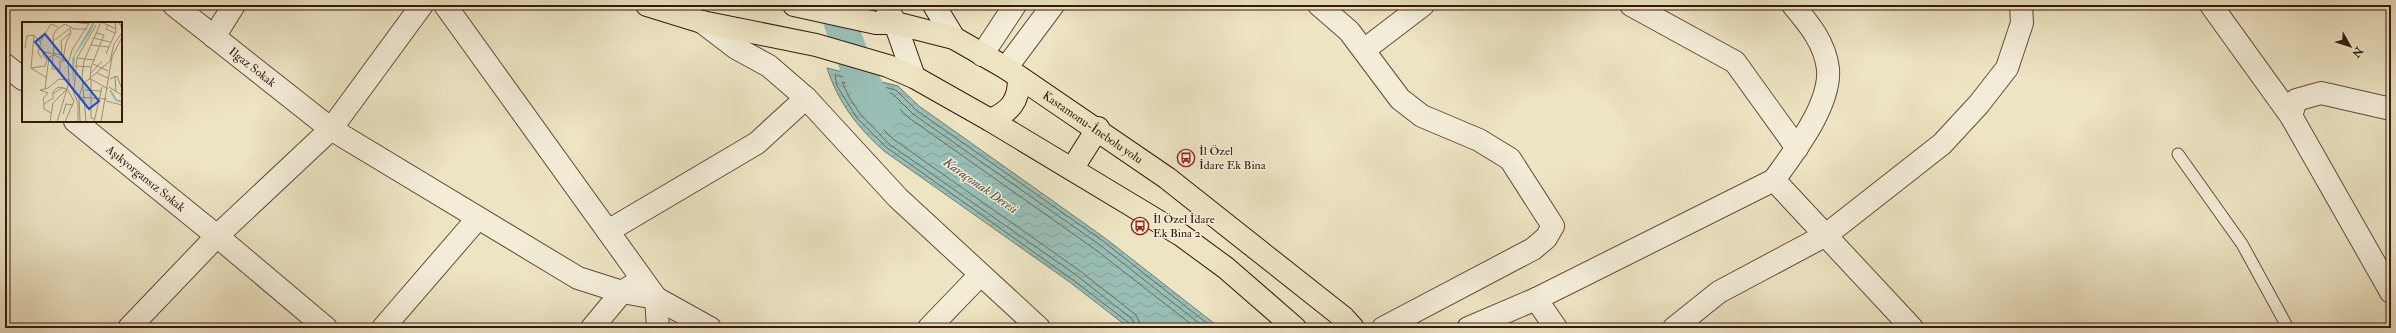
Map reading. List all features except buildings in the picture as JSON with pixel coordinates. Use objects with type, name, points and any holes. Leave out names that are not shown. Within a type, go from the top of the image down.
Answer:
[{"type":"main road","points":[[647,5],[702,22],[816,45],[888,66],[914,77],[990,120],[1181,235],[1226,268],[1295,328]]},
{"type":"main road","name":"Kastamonu-İnebolu yolu","points":[[797,6],[886,17],[954,38],[982,54],[1098,128],[1167,178],[1344,318],[1353,328]]},
{"type":"main road","points":[[990,120],[1001,116],[1014,103],[1019,92],[1012,73]]},
{"type":"main road","points":[[1072,169],[1098,128]]},
{"type":"street","name":"Ilgaz Sokak","points":[[174,5],[331,129],[578,278],[622,292],[656,298]]},
{"type":"street","points":[[214,37],[234,5]]},
{"type":"street","points":[[129,328],[217,236],[331,129],[422,5]]},
{"type":"street","points":[[445,5],[656,298],[710,328]]},
{"type":"street","points":[[934,5],[954,38]]},
{"type":"street","points":[[982,54],[1014,5]]},
{"type":"street","points":[[1012,73],[1053,5]]},
{"type":"street","points":[[1319,5],[1349,31],[1400,99],[1422,116],[1479,140],[1510,159],[1553,226],[1546,238],[1533,249],[1383,328]]},
{"type":"street","points":[[1364,50],[1423,5]]},
{"type":"street","points":[[1631,5],[1735,62],[1797,148]]},
{"type":"street","points":[[1468,328],[1536,299],[1774,180],[1797,148],[1816,114],[1826,91],[1828,69],[1823,49],[1812,27],[1793,5]]},
{"type":"street","points":[[1674,328],[1719,292],[1826,235],[1942,144],[1979,104],[2007,68],[2022,22],[2021,5]]},
{"type":"street","points":[[2211,5],[2291,116],[2391,292]]},
{"type":"street","points":[[886,17],[914,77]]},
{"type":"street","points":[[702,22],[736,48],[769,66],[806,98],[898,198],[1039,328]]},
{"type":"street","points":[[5,65],[22,78]]},
{"type":"street","points":[[2291,116],[2296,100],[2321,93],[2391,109]]},
{"type":"street","points":[[608,231],[756,143],[806,98]]},
{"type":"street","name":"Aşıkyorgansız Sokak","points":[[76,122],[217,236],[326,328]]},
{"type":"street","points":[[1774,180],[1912,328]]},
{"type":"street","points":[[383,328],[478,218]]},
{"type":"street","points":[[929,328],[980,275]]},
{"type":"street","points":[[592,328],[622,292],[642,278]]},
{"type":"street","points":[[656,298],[658,328]]},
{"type":"street","points":[[1536,299],[1556,328]]},
{"type":"lane","points":[[2178,154],[2242,244],[2288,328]]},
{"type":"water","points":[[827,68],[898,86],[919,106],[1105,238],[1220,328],[1129,328],[1071,283],[884,151],[865,133],[843,103]]},
{"type":"waterway","name":"Karaçomak Deresi","points":[[834,5],[860,75],[875,101],[884,113]]},
{"type":"place","name":"İl Özel İdare Ek Bina","points":[[1186,158]]},
{"type":"place","name":"İl Özel İdare Ek Bina 2","points":[[1140,226]]}]
